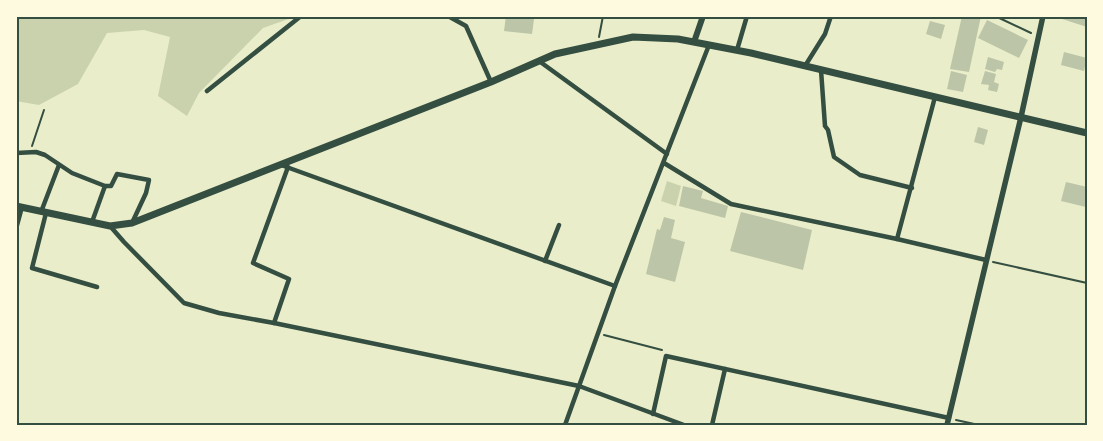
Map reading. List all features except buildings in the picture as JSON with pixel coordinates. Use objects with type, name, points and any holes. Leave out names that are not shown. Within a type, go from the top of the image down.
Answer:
[{"type":"main road","points":[[694,42],[703,16]]},
{"type":"main road","points":[[19,207],[110,226],[132,223],[491,82],[555,54],[633,37],[678,39],[737,50],[1087,133]]},
{"type":"street","points":[[207,90],[301,16]]},
{"type":"street","points":[[448,16],[466,26],[491,82]]},
{"type":"street","points":[[737,50],[747,16]]},
{"type":"street","points":[[653,414],[666,356],[948,422],[1021,117],[1043,16]]},
{"type":"street","points":[[805,66],[825,34],[830,17]]},
{"type":"street","points":[[565,425],[615,286],[709,45]]},
{"type":"street","points":[[539,61],[667,154]]},
{"type":"street","points":[[821,70],[825,126],[828,130],[834,157],[860,175],[912,188]]},
{"type":"street","points":[[897,239],[935,97]]},
{"type":"street","points":[[16,153],[36,152],[45,155],[72,173],[105,186],[111,186],[117,174],[149,180],[146,193],[132,223]]},
{"type":"street","points":[[664,162],[731,204],[986,260]]},
{"type":"street","points":[[59,164],[44,212],[32,268],[97,287]]},
{"type":"street","points":[[279,164],[615,286]]},
{"type":"street","points":[[274,323],[289,279],[253,263],[288,168]]},
{"type":"street","points":[[92,222],[105,186]]},
{"type":"street","points":[[16,229],[19,207]]},
{"type":"street","points":[[545,261],[559,225]]},
{"type":"street","points":[[110,226],[184,303],[219,313],[579,386],[684,425]]},
{"type":"street","points":[[712,425],[725,369]]},
{"type":"path","points":[[598,44],[603,16]]},
{"type":"path","points":[[995,16],[1038,36]]},
{"type":"path","points":[[29,153],[44,110]]},
{"type":"path","points":[[986,260],[1087,283]]},
{"type":"path","points":[[598,333],[662,350],[666,356]]},
{"type":"path","points":[[948,422],[978,425]]},
{"type":"green space","points":[[16,16],[297,16],[263,28],[199,93],[187,116],[158,96],[170,37],[144,30],[107,33],[78,84],[39,105],[16,101]]},
{"type":"green space","points":[[667,181],[681,186],[676,206],[661,201]]}]
